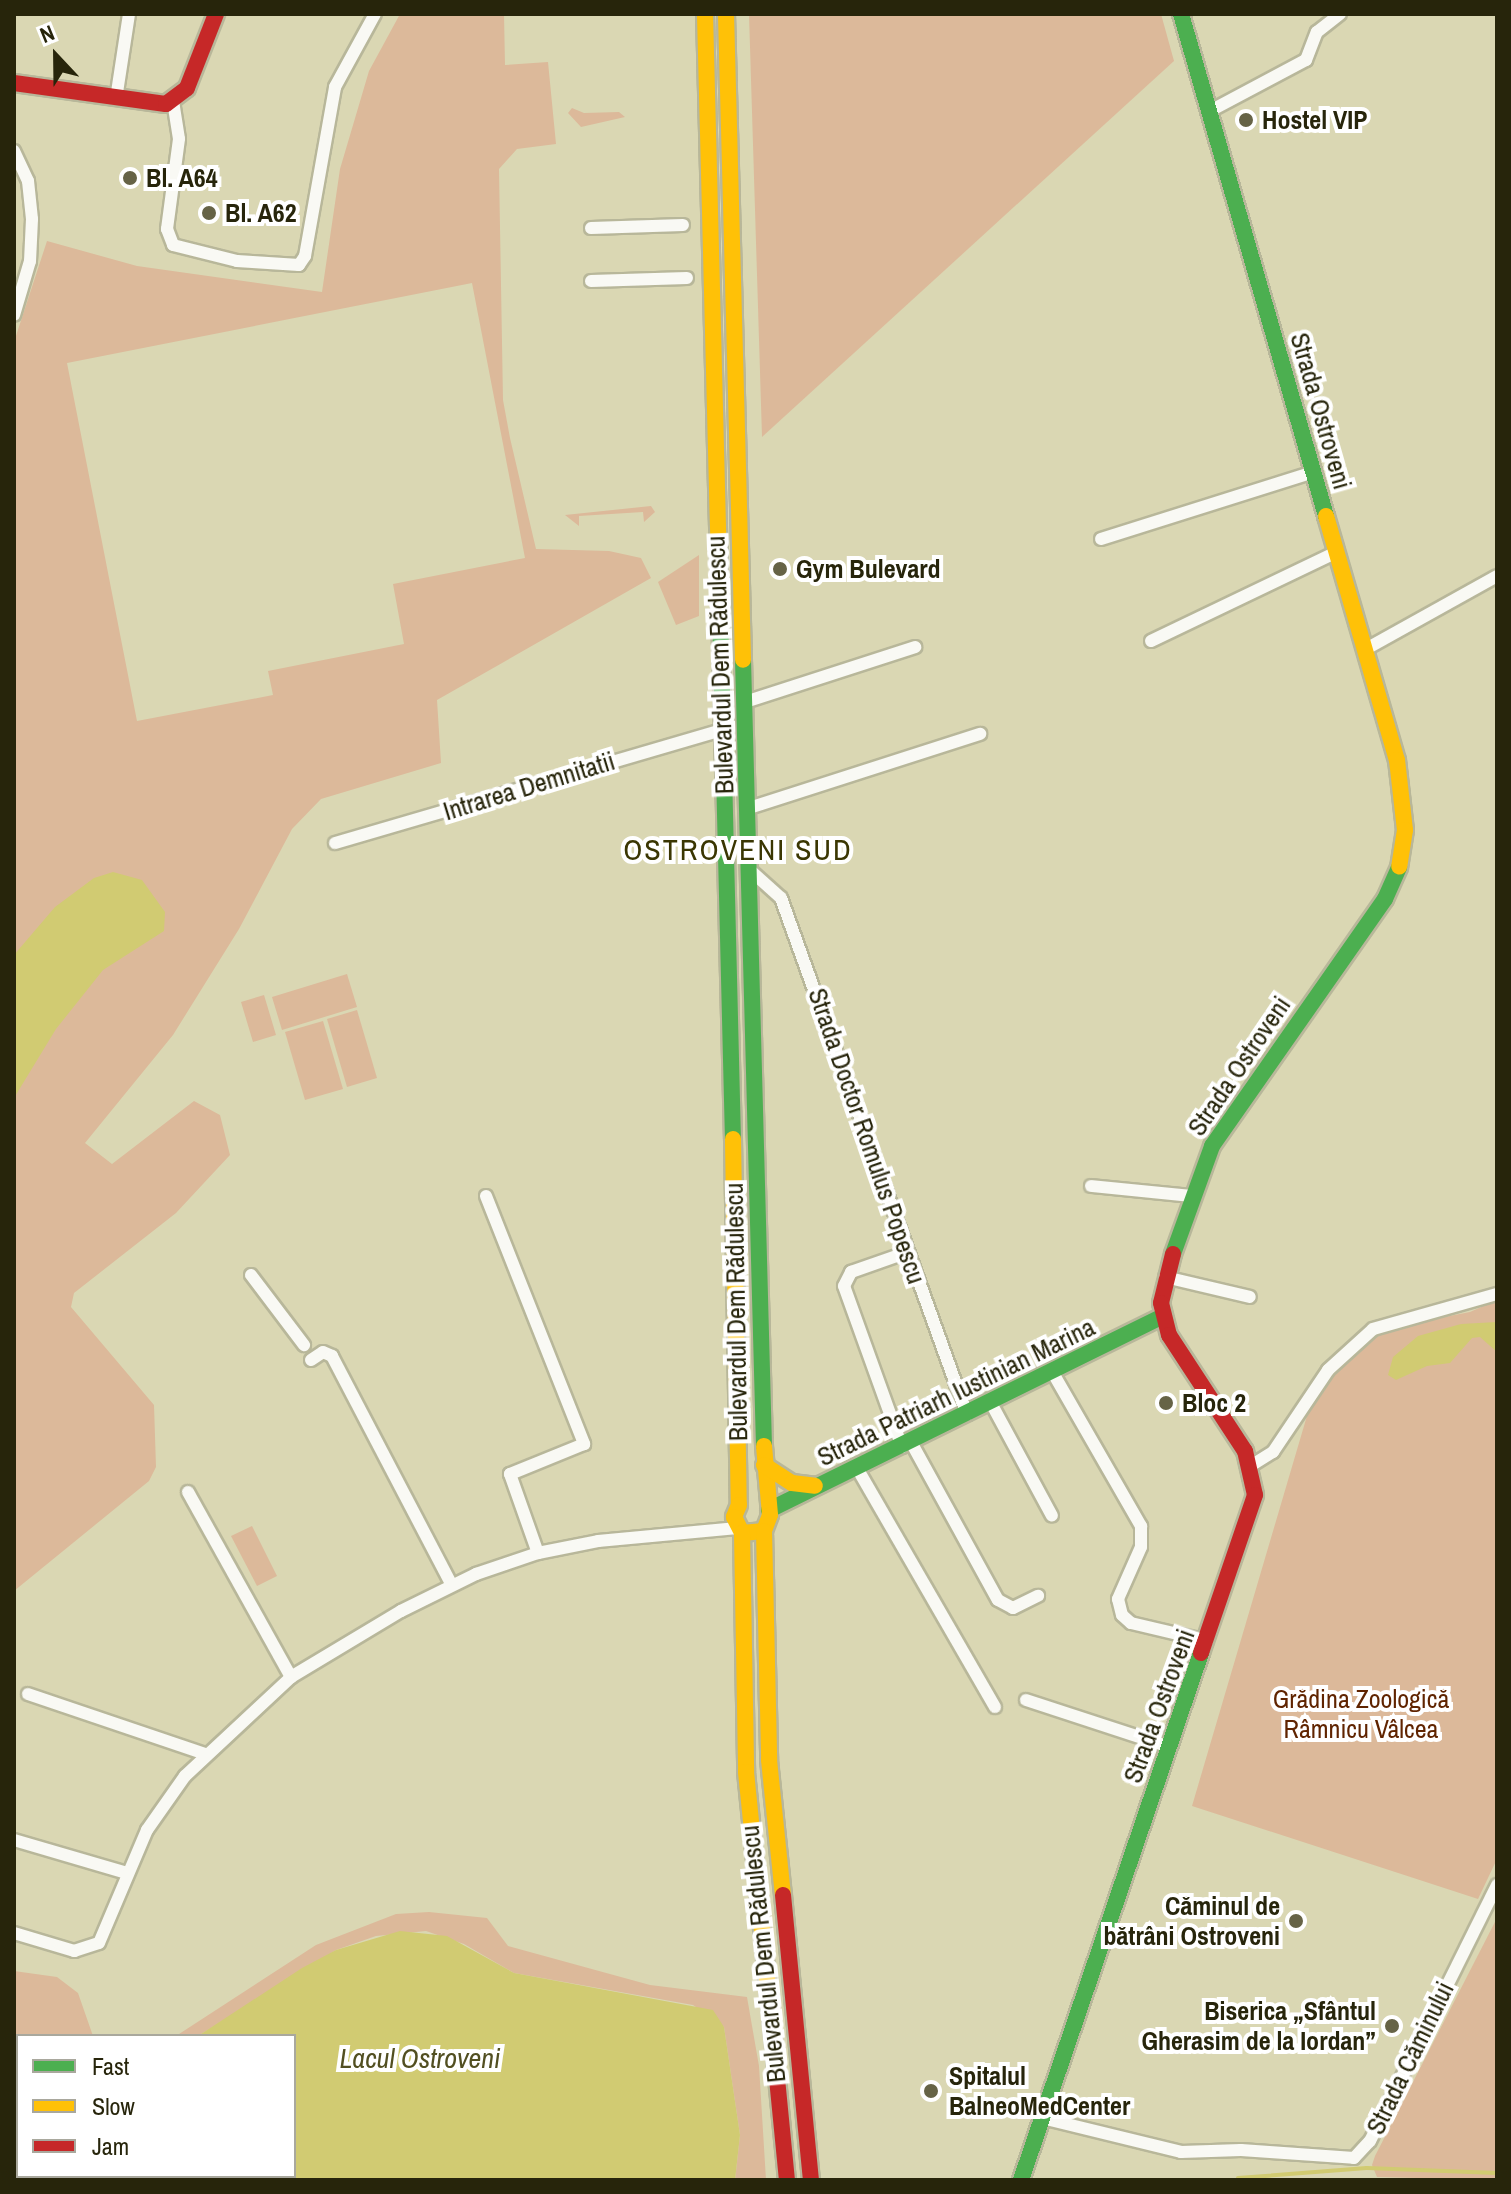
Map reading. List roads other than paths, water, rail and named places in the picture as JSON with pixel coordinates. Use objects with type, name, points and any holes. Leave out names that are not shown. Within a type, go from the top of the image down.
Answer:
[{"type":"main road","points":[[14,83],[152,104],[173,101],[187,88],[216,14]]},
{"type":"main road","name":"Bulevardul Dem Rădulescu","points":[[705,14],[724,729],[738,1519],[746,1782],[787,2180]]},
{"type":"main road","name":"Bulevardul Dem Rădulescu","points":[[726,14],[751,871],[764,1465],[768,1508],[764,1531],[773,1831],[811,2180]]},
{"type":"main road","name":"Strada Ostroveni","points":[[1021,2180],[1251,1514],[1252,1465],[1177,1351],[1163,1316],[1165,1277],[1191,1196],[1222,1127],[1377,912],[1398,870],[1405,830],[1402,783],[1181,14]]},
{"type":"main road","points":[[717,488],[739,487]]},
{"type":"main road","name":"Strada Patriarh Iustinian Marina","points":[[768,1508],[967,1415],[1163,1316]]},
{"type":"main road","points":[[764,1465],[792,1483],[821,1485]]},
{"type":"main road","points":[[764,1531],[738,1519],[750,1499],[768,1508]]},
{"type":"street","points":[[116,99],[129,14]]},
{"type":"street","points":[[173,101],[179,139],[169,239],[180,251],[299,265],[305,256],[335,87],[375,14]]},
{"type":"street","points":[[1208,112],[1306,60],[1317,32],[1340,14]]},
{"type":"street","points":[[14,151],[28,181],[32,219],[30,261],[14,315]]},
{"type":"street","points":[[591,228],[683,225]]},
{"type":"street","points":[[591,281],[687,278]]},
{"type":"street","points":[[1101,539],[1314,472]]},
{"type":"street","points":[[1151,641],[1337,552]]},
{"type":"street","points":[[1364,650],[1497,576]]},
{"type":"street","points":[[745,702],[915,647]]},
{"type":"street","name":"Intrarea Demnitatii","points":[[335,843],[724,729]]},
{"type":"street","points":[[749,808],[980,734]]},
{"type":"street","name":"Strada Doctor Romulus Popescu","points":[[751,871],[781,898],[855,1092],[967,1415]]},
{"type":"street","points":[[1091,1186],[1191,1196]]},
{"type":"street","points":[[486,1196],[584,1444],[510,1474],[538,1553]]},
{"type":"street","points":[[908,1252],[851,1272],[844,1286],[907,1444],[998,1600],[1013,1608],[1038,1596]]},
{"type":"street","points":[[251,1275],[304,1345]]},
{"type":"street","points":[[1165,1277],[1250,1297]]},
{"type":"street","points":[[1252,1465],[1273,1452],[1328,1370],[1373,1329],[1497,1294]]},
{"type":"street","points":[[311,1360],[323,1352],[332,1356],[451,1584]]},
{"type":"street","points":[[1053,1373],[1141,1526],[1141,1547],[1118,1599],[1122,1615],[1131,1623],[1207,1641]]},
{"type":"street","points":[[991,1403],[1052,1516]]},
{"type":"street","points":[[857,1468],[995,1707]]},
{"type":"street","points":[[188,1492],[291,1677]]},
{"type":"street","points":[[14,1933],[74,1951],[91,1948],[106,1933],[127,1873],[163,1805],[205,1754],[291,1677],[451,1584],[538,1553],[705,1529],[738,1519]]},
{"type":"street","points":[[28,1694],[205,1754]]},
{"type":"street","points":[[1026,1700],[1170,1747]]},
{"type":"street","points":[[14,1840],[127,1873]]},
{"type":"street","name":"Strada Căminului","points":[[1042,2118],[1181,2152],[1241,2150],[1354,2158],[1370,2141],[1497,1885]]},
{"type":"water","points":[[113,872],[142,880],[165,912],[164,931],[103,970],[56,1029],[14,1098],[14,955],[55,907],[94,878]]},
{"type":"water","points":[[1497,1322],[1497,1352],[1480,1337],[1472,1338],[1450,1363],[1427,1366],[1396,1380],[1388,1375],[1393,1357],[1418,1336],[1461,1324]]},
{"type":"water","name":"Lacul Ostroveni","points":[[400,1931],[447,1936],[514,1973],[713,2010],[724,2027],[740,2135],[735,2180],[14,2180],[16,2152],[16,2178],[296,2178],[296,2034],[201,2034],[302,1968],[336,1950]]},
{"type":"waterway","points":[[1238,2178],[1367,2168],[1497,2173]]},
{"type":"place","name":"Hostel VIP","points":[[1246,120]]},
{"type":"place","name":"Bl. A64","points":[[130,178]]},
{"type":"place","name":"Bl. A62","points":[[209,213]]},
{"type":"place","name":"Gym Bulevard","points":[[780,569]]},
{"type":"place","name":"Bloc 2","points":[[1166,1403]]},
{"type":"place","name":"Căminul de bătrâni Ostroveni","points":[[1296,1921]]},
{"type":"place","name":"Biserica „Sfântul Gherasim de la Iordan”","points":[[1392,2026]]},
{"type":"place","name":"Spitalul BalneoMedCenter","points":[[931,2091]]},
{"type":"district","name":"OSTROVENI SUD","points":[[738,849]]},
{"type":"park label","name":"Grădina Zoologică Râmnicu Vâlcea","points":[[1361,1714]]}]
